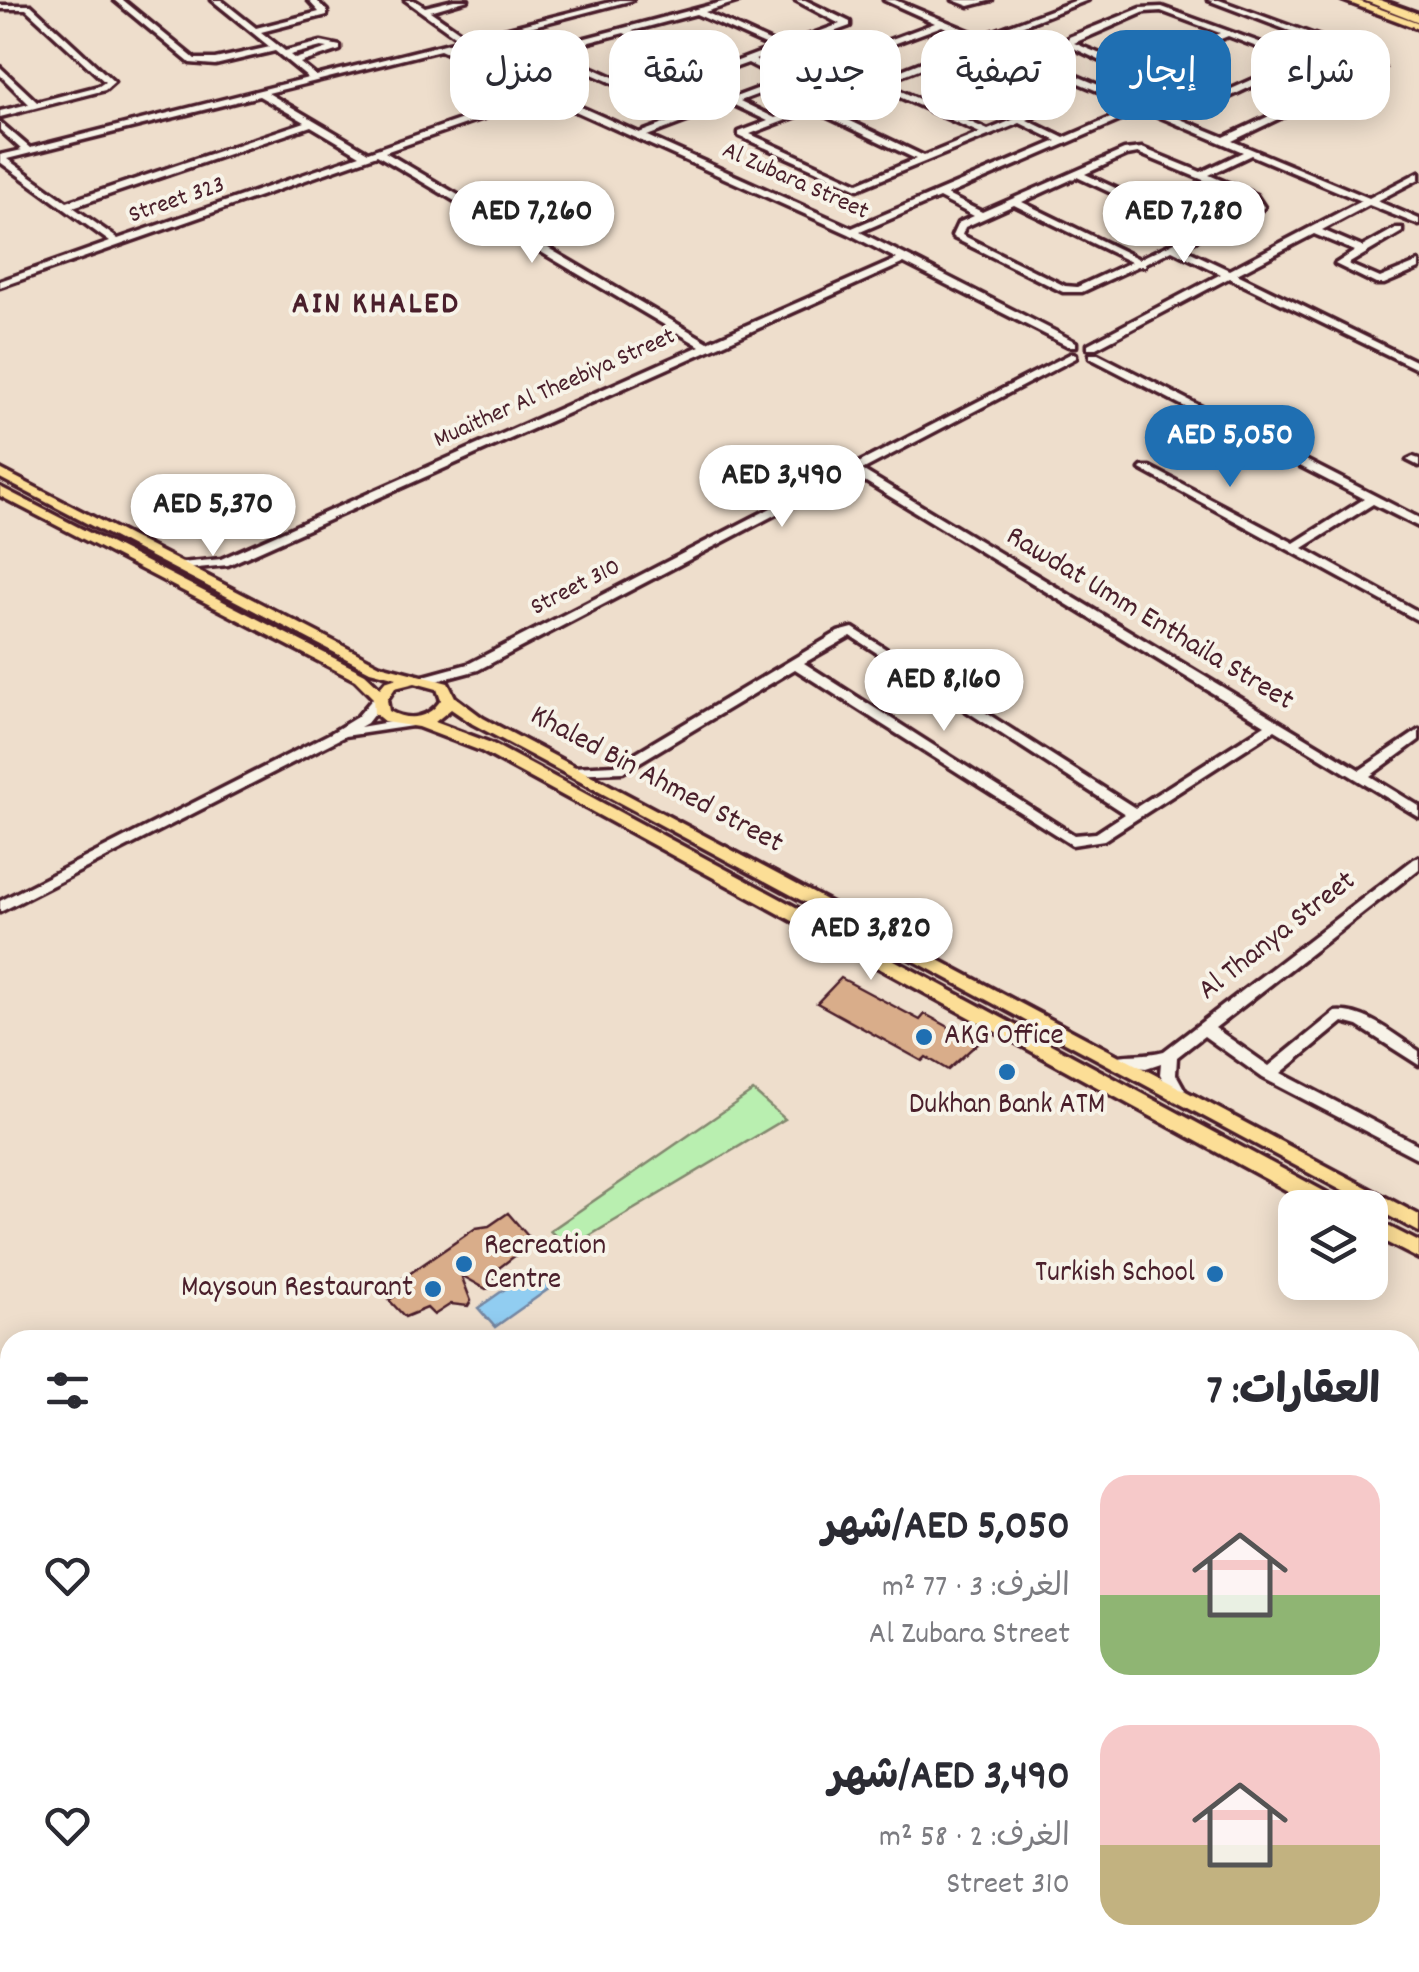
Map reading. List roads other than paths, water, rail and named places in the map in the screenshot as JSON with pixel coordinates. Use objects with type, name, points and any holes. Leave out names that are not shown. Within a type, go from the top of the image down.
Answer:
[{"type":"highway","points":[[1369,0],[1419,18]]},
{"type":"highway","points":[[1406,0],[1419,4]]},
{"type":"main road","points":[[1346,0],[1419,26]]},
{"type":"main road","points":[[0,474],[375,668],[443,686],[449,699],[436,716],[413,723],[388,718],[380,698],[360,677],[0,490]]},
{"type":"main road","points":[[380,698],[398,682],[422,679]]},
{"type":"main road","name":"Khaled Bin Ahmed Street","points":[[449,699],[467,715],[1119,1060],[1419,1224]]},
{"type":"main road","name":"Khaled Bin Ahmed Street","points":[[413,723],[472,740],[1304,1190]]},
{"type":"main road","points":[[1388,1235],[1419,1251]]},
{"type":"street","points":[[118,0],[192,61],[215,62],[321,44],[337,48],[294,62]]},
{"type":"street","points":[[216,0],[315,79]]},
{"type":"street","points":[[256,32],[322,14],[324,9],[312,0]]},
{"type":"street","points":[[410,0],[453,30]]},
{"type":"street","points":[[424,10],[464,0]]},
{"type":"street","points":[[624,30],[739,0]]},
{"type":"street","points":[[799,0],[847,24],[832,30]]},
{"type":"street","points":[[888,0],[959,30]]},
{"type":"street","points":[[956,0],[969,4],[988,0]]},
{"type":"street","points":[[1004,30],[1084,0]]},
{"type":"street","points":[[1212,0],[1372,60],[1380,68],[1224,141]]},
{"type":"street","points":[[509,30],[626,2]]},
{"type":"street","points":[[1192,18],[1225,5]]},
{"type":"street","points":[[0,7],[28,6],[110,82],[102,88],[0,114]]},
{"type":"street","points":[[1097,30],[1150,9],[1192,18],[1221,30]]},
{"type":"street","points":[[697,11],[760,40]]},
{"type":"street","points":[[646,14],[659,20]]},
{"type":"street","points":[[901,38],[942,23]]},
{"type":"street","points":[[1096,30],[1069,41],[1072,47],[1096,57]]},
{"type":"street","points":[[609,34],[547,51],[609,80]]},
{"type":"street","points":[[1231,34],[1286,55],[1294,64],[1231,93]]},
{"type":"street","points":[[0,158],[450,44]]},
{"type":"street","name":"Al Zubara Street","points":[[440,47],[450,52]]},
{"type":"street","points":[[740,66],[760,59]]},
{"type":"street","points":[[751,62],[760,66]]},
{"type":"street","points":[[771,120],[743,132],[743,137],[845,184],[872,184],[1022,121],[1043,108],[942,62],[922,62],[901,70]]},
{"type":"street","points":[[0,70],[35,104]]},
{"type":"street","points":[[260,93],[707,346]]},
{"type":"street","points":[[901,93],[989,134]]},
{"type":"street","name":"Al Zubara Street","points":[[589,114],[852,232],[1072,350]]},
{"type":"street","name":"Street 323","points":[[0,284],[469,120]]},
{"type":"street","points":[[638,136],[681,120]]},
{"type":"street","points":[[843,120],[926,160]]},
{"type":"street","points":[[852,232],[1114,120]]},
{"type":"street","points":[[1172,120],[1419,222]]},
{"type":"street","points":[[1022,121],[1064,141]]},
{"type":"street","points":[[66,206],[311,123]]},
{"type":"street","points":[[0,124],[28,150]]},
{"type":"street","points":[[1139,150],[1202,174],[1259,204],[1091,288],[1063,289],[957,236],[957,228],[982,216],[1139,150]]},
{"type":"street","points":[[1202,174],[1250,152]]},
{"type":"street","points":[[0,158],[117,243]]},
{"type":"street","points":[[1078,174],[1206,233]]},
{"type":"street","points":[[1093,351],[1229,274],[1419,175]]},
{"type":"street","points":[[938,194],[982,216]]},
{"type":"street","points":[[1014,202],[1142,264]]},
{"type":"street","points":[[1314,230],[1360,250]]},
{"type":"street","points":[[1398,230],[1340,264],[1380,282],[1419,264]]},
{"type":"street","points":[[1175,248],[1419,367]]},
{"type":"street","name":"Muaither Al Theebiya Street","points":[[182,568],[224,562],[904,259]]},
{"type":"street","points":[[1072,350],[1093,351],[1419,523]]},
{"type":"street","name":"Street 310","points":[[422,679],[473,667],[853,470],[1072,350]]},
{"type":"street","points":[[1146,469],[1419,617]]},
{"type":"street","name":"Rawdat Umm Enthaila Street","points":[[853,470],[1419,812]]},
{"type":"street","points":[[1294,548],[1373,499]]},
{"type":"street","points":[[213,584],[216,570],[224,562]]},
{"type":"street","points":[[572,771],[618,769],[842,635],[864,636],[1136,814]]},
{"type":"street","points":[[796,662],[1063,837],[1080,841],[1099,837],[1274,725]]},
{"type":"street","name":"Street 310","points":[[449,699],[473,667]]},
{"type":"street","points":[[0,907],[336,736],[362,720],[380,698]]},
{"type":"street","points":[[336,736],[413,723]]},
{"type":"street","points":[[1360,777],[1419,734]]},
{"type":"street","points":[[618,769],[620,796]]},
{"type":"street","name":"Al Thanya Street","points":[[1169,1055],[1419,862]]},
{"type":"street","points":[[1268,1074],[1340,1016],[1363,1022],[1419,1059]]},
{"type":"street","points":[[1204,1029],[1268,1074],[1419,1153]]},
{"type":"street","points":[[1119,1060],[1146,1062],[1169,1055],[1168,1074],[1178,1092]]},
{"type":"water","points":[[532,1270],[550,1288],[495,1327],[478,1308]]},
{"type":"place","name":"AKG Office","points":[[924,1037]]},
{"type":"place","name":"Dukhan Bank ATM","points":[[1007,1072]]},
{"type":"place","name":"Recreation Centre","points":[[464,1264]]},
{"type":"place","name":"Turkish School","points":[[1215,1274]]},
{"type":"place","name":"Maysoun Restaurant","points":[[433,1289]]},
{"type":"district","name":"AIN KHALED","points":[[376,306]]}]
